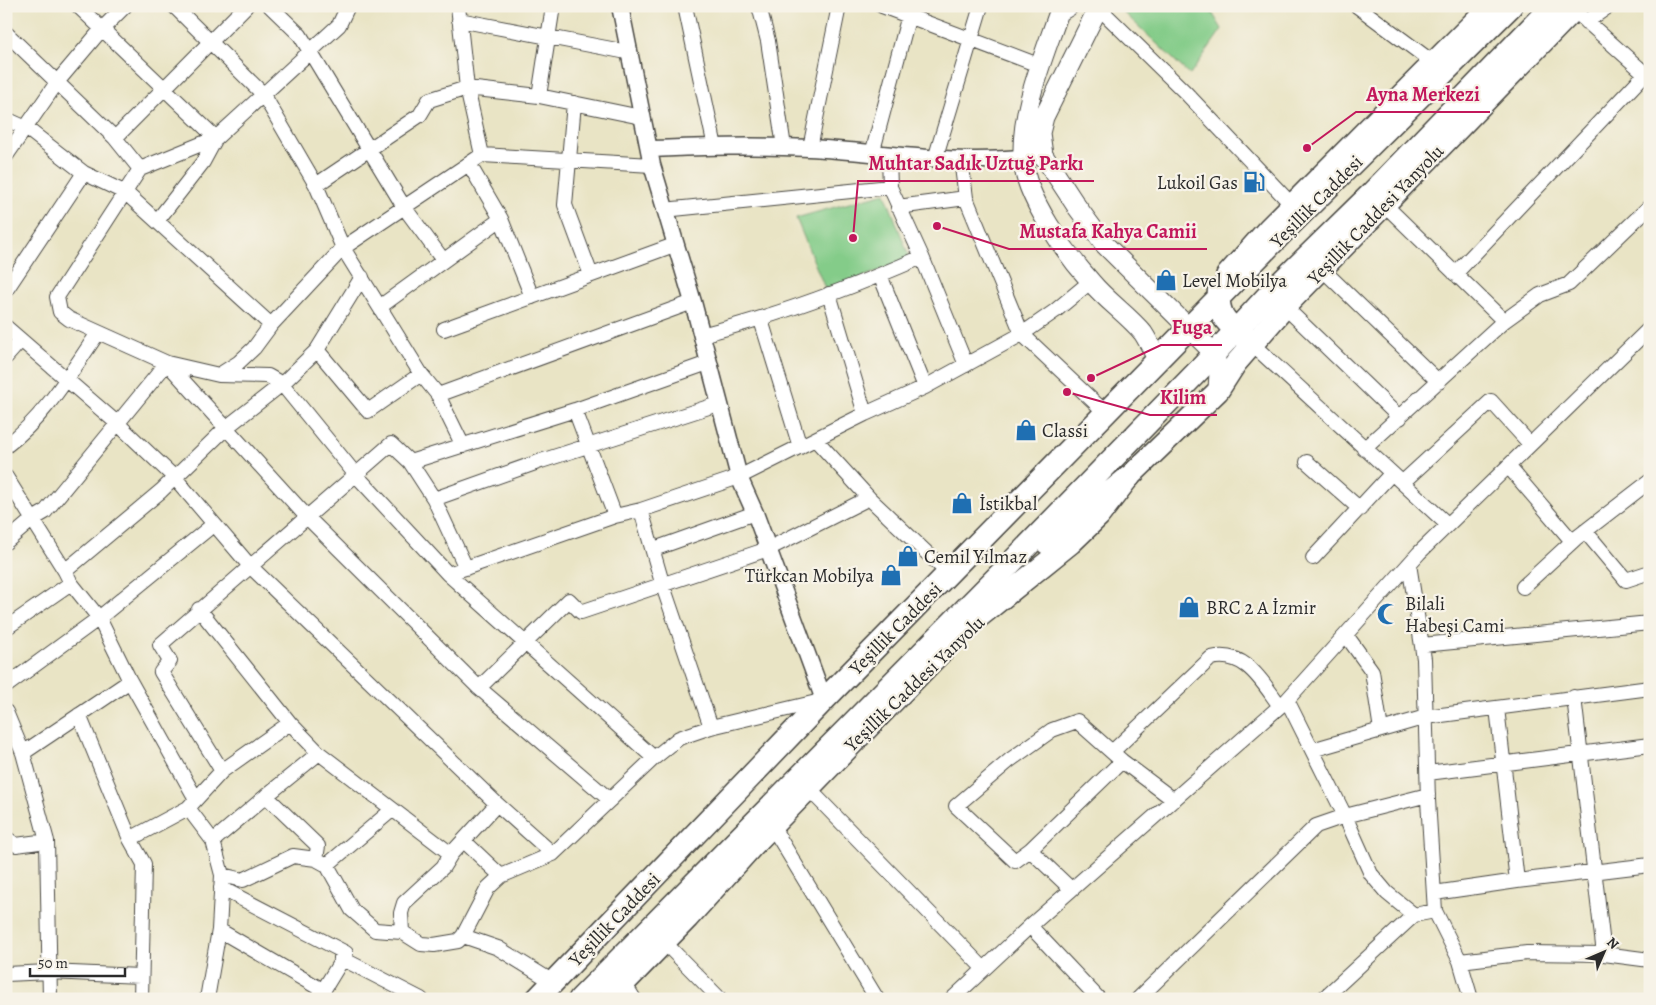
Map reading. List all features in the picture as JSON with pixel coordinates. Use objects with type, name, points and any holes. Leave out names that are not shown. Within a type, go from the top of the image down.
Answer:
[{"type":"highway","name":"Yeşillik Caddesi","points":[[537,999],[824,700],[1107,414],[1151,362],[1218,292],[1511,6]]},
{"type":"highway","name":"Yeşillik Caddesi","points":[[580,999],[1008,566],[1214,352],[1244,337],[1572,11]]},
{"type":"highway","points":[[1218,292],[1220,314],[1244,337]]},
{"type":"highway","points":[[1008,566],[1031,556],[1129,477]]},
{"type":"main road","points":[[1218,292],[1292,205],[1435,64],[1490,6]]},
{"type":"main road","points":[[1099,7],[1044,117],[1040,133],[1043,155],[1057,179],[1105,245],[1214,352],[1219,372],[1218,392]]},
{"type":"main road","points":[[1062,8],[1026,112],[1023,159],[1025,175],[1042,214],[1090,282],[1143,334],[1151,362]]},
{"type":"main road","name":"Yeşillik Caddesi Yanyolu","points":[[609,999],[629,991],[664,942],[808,788],[964,629],[1071,542],[1099,516],[1129,477],[1218,392],[1236,363],[1244,337],[1285,306],[1572,11]]},
{"type":"street","points":[[78,6],[216,138]]},
{"type":"street","points":[[6,156],[58,81],[101,30],[125,6]]},
{"type":"street","points":[[174,6],[263,94],[316,185],[343,248],[421,374],[438,395],[463,446]]},
{"type":"street","points":[[115,138],[246,6]]},
{"type":"street","points":[[270,6],[300,35],[404,207],[443,260]]},
{"type":"street","points":[[157,221],[203,162],[216,138],[340,25],[348,6]]},
{"type":"street","points":[[539,96],[553,6]]},
{"type":"street","points":[[266,796],[318,846],[322,862],[352,910],[374,930],[402,932],[421,944],[434,945],[458,940],[488,888],[501,876],[553,854],[654,758],[679,738],[711,727],[824,700],[755,513],[739,477],[718,404],[693,302],[664,210],[641,117],[620,6]]},
{"type":"street","points":[[686,6],[715,147]]},
{"type":"street","points":[[759,6],[768,41],[784,147]]},
{"type":"street","points":[[810,148],[839,6]]},
{"type":"street","points":[[882,6],[1041,66]]},
{"type":"street","points":[[935,159],[981,6]]},
{"type":"street","points":[[1357,6],[1435,64]]},
{"type":"street","points":[[1572,11],[1609,6]]},
{"type":"street","points":[[1099,7],[1186,93],[1292,205]]},
{"type":"street","points":[[1455,274],[1648,76],[1572,11]]},
{"type":"street","points":[[482,155],[467,88],[459,13],[549,36],[628,52]]},
{"type":"street","points":[[872,154],[909,15]]},
{"type":"street","points":[[6,33],[58,81],[115,138],[140,169]]},
{"type":"street","points":[[316,185],[420,115],[430,100],[467,88],[539,96],[641,117]]},
{"type":"street","points":[[574,103],[567,160],[565,205],[591,275]]},
{"type":"street","points":[[6,119],[26,128],[84,172],[126,193],[271,325]]},
{"type":"street","points":[[216,138],[140,169],[57,297],[60,312],[69,319],[167,363],[220,375],[268,376],[282,384],[356,475],[448,574],[654,758]]},
{"type":"street","points":[[220,375],[238,363],[254,348],[271,325],[343,248],[482,155],[567,160],[651,157],[715,147],[784,147],[935,159],[1023,159],[1043,155]]},
{"type":"street","points":[[889,156],[890,187],[922,257],[966,365]]},
{"type":"street","points":[[960,159],[966,198],[1022,334],[1107,414]]},
{"type":"street","points":[[469,164],[501,219],[532,297]]},
{"type":"street","points":[[6,290],[84,172]]},
{"type":"street","points":[[664,210],[890,187]]},
{"type":"street","points":[[898,206],[966,198]]},
{"type":"street","points":[[1385,205],[1504,321]]},
{"type":"street","points":[[1364,449],[1504,321],[1540,295],[1569,284],[1650,206]]},
{"type":"street","points":[[380,306],[501,219]]},
{"type":"street","points":[[444,329],[674,245]]},
{"type":"street","points":[[701,335],[761,320],[922,257]]},
{"type":"street","points":[[1322,269],[1439,382]]},
{"type":"street","points":[[880,275],[925,387]]},
{"type":"street","points":[[6,628],[68,577],[228,427],[282,384],[317,350],[362,277]]},
{"type":"street","points":[[448,574],[615,516],[641,510],[739,477],[865,414],[925,387],[1022,334],[1055,312],[1090,282]]},
{"type":"street","points":[[829,294],[865,414]]},
{"type":"street","points":[[438,395],[693,302]]},
{"type":"street","points":[[1285,306],[1400,418]]},
{"type":"street","points":[[761,320],[800,447]]},
{"type":"street","points":[[6,327],[118,424],[175,478],[250,566],[497,804],[553,854]]},
{"type":"street","points":[[958,997],[984,969],[1030,926],[1283,703],[1447,524],[1650,328]]},
{"type":"street","points":[[6,446],[18,437],[67,380],[98,332]]},
{"type":"street","points":[[1244,337],[1447,524]]},
{"type":"street","points":[[6,357],[22,340]]},
{"type":"street","points":[[317,350],[368,411],[421,374]]},
{"type":"street","points":[[6,542],[33,519],[45,512],[167,363]]},
{"type":"street","points":[[167,363],[228,427],[306,517],[479,688],[610,800]]},
{"type":"street","points":[[410,462],[575,410],[708,363]]},
{"type":"street","points":[[1403,482],[1491,401],[1530,444]]},
{"type":"street","points":[[434,499],[540,461],[718,404]]},
{"type":"street","points":[[575,410],[615,516]]},
{"type":"street","points":[[816,440],[869,498],[949,574]]},
{"type":"street","points":[[222,770],[161,672],[170,660],[160,644],[391,444],[410,462],[434,499],[466,568]]},
{"type":"street","points":[[1307,462],[1360,509]]},
{"type":"street","points":[[1508,466],[1572,542]]},
{"type":"street","points":[[1313,558],[1391,474]]},
{"type":"street","points":[[6,477],[68,577],[99,618],[192,804],[213,840],[221,882],[219,930],[207,999]]},
{"type":"street","points":[[1523,587],[1585,531],[1650,481]]},
{"type":"street","points":[[479,688],[569,600],[581,612],[663,586],[768,549],[869,498]]},
{"type":"street","points":[[641,510],[654,549],[663,586],[711,727]]},
{"type":"street","points":[[654,549],[755,513]]},
{"type":"street","points":[[6,686],[99,618],[214,524]]},
{"type":"street","points":[[1585,531],[1626,580],[1650,572]]},
{"type":"street","points":[[1409,564],[1422,645],[1435,911],[1460,961],[1471,999]]},
{"type":"street","points":[[199,609],[290,723],[319,753],[451,854]]},
{"type":"street","points":[[1422,645],[1650,624]]},
{"type":"street","points":[[1346,635],[1372,671],[1380,730]]},
{"type":"street","points":[[1174,800],[1117,756],[1077,721],[1052,730],[1010,760],[956,806],[1015,861],[1030,850],[1117,756],[1211,658],[1224,655],[1238,659],[1258,676],[1283,703],[1312,750],[1371,874],[1386,893],[1414,915]]},
{"type":"street","points":[[23,754],[130,681]]},
{"type":"street","points":[[1312,750],[1426,717],[1650,688]]},
{"type":"street","points":[[1574,697],[1604,954]]},
{"type":"street","points":[[1497,708],[1517,881]]},
{"type":"street","points":[[6,712],[23,754],[47,841],[50,999]]},
{"type":"street","points":[[80,715],[130,839],[144,864],[140,976],[141,999]]},
{"type":"street","points":[[130,839],[192,804],[222,770],[290,723]]},
{"type":"street","points":[[1428,773],[1503,762],[1650,745]]},
{"type":"street","points":[[213,840],[319,753]]},
{"type":"street","points":[[808,788],[984,969]]},
{"type":"street","points":[[1138,999],[1316,826],[1345,816],[1428,795]]},
{"type":"street","points":[[402,932],[401,913],[404,903],[443,867],[451,854],[497,804]]},
{"type":"street","points":[[221,882],[243,880],[293,856],[322,862],[392,810]]},
{"type":"street","points":[[772,826],[877,999]]},
{"type":"street","points":[[6,838],[16,845],[47,841]]},
{"type":"street","points":[[464,841],[501,876]]},
{"type":"street","points":[[1030,850],[1071,889]]},
{"type":"street","points":[[1434,893],[1650,865]]},
{"type":"street","points":[[219,930],[321,995],[341,958],[346,953],[221,882]]},
{"type":"street","points":[[1323,999],[1414,915],[1435,911]]},
{"type":"street","points":[[1030,926],[1099,999]]},
{"type":"street","points":[[462,936],[498,948],[553,982]]},
{"type":"street","points":[[664,942],[720,999]]},
{"type":"street","points":[[1460,961],[1527,953],[1604,954],[1650,960]]},
{"type":"street","points":[[341,958],[421,999]]},
{"type":"street","points":[[6,974],[49,972],[140,976]]},
{"type":"green space","points":[[1117,6],[1208,6],[1222,29],[1190,75]]},
{"type":"green space","points":[[885,193],[910,259],[826,291],[796,218]]},
{"type":"place","name":"Ayna Merkezi","points":[[1307,148]]},
{"type":"place","name":"Lukoil Gas","points":[[1254,182]]},
{"type":"place","name":"Mustafa Kahya Camii","points":[[937,226]]},
{"type":"place","name":"Muhtar Sadık Uztuğ Parkı","points":[[853,238]]},
{"type":"place","name":"Level Mobilya","points":[[1166,280]]},
{"type":"place","name":"Fuga","points":[[1091,378]]},
{"type":"place","name":"Kilim","points":[[1067,392]]},
{"type":"place","name":"Classi","points":[[1026,430]]},
{"type":"place","name":"İstikbal","points":[[962,503]]},
{"type":"place","name":"Cemil Yılmaz","points":[[908,556]]},
{"type":"place","name":"Türkcan Mobilya","points":[[891,575]]},
{"type":"place","name":"BRC 2 A İzmir","points":[[1189,607]]},
{"type":"place","name":"Bilali Habeşi Cami","points":[[1388,614]]}]
